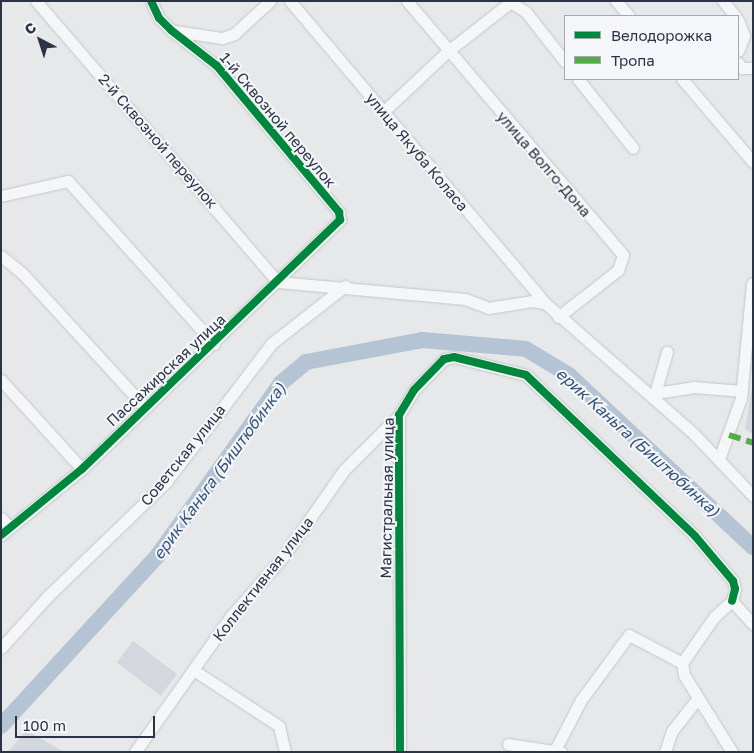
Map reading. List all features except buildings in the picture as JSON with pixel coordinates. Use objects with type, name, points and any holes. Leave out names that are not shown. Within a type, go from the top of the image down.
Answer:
[{"type":"street","name":"2-й Сквозной переулок","points":[[36,1],[278,282]]},
{"type":"street","name":"1-й Сквозной переулок","points":[[151,1],[159,18],[171,30],[218,66],[341,216]]},
{"type":"street","points":[[171,30],[222,38],[234,34],[270,1]]},
{"type":"street","name":"улица Якуба Коласа","points":[[290,1],[545,304],[558,317],[655,396],[719,459],[753,496]]},
{"type":"street","name":"улица Волго-Дона","points":[[407,1],[623,255],[618,270],[558,317]]},
{"type":"street","points":[[616,1],[628,15]]},
{"type":"street","points":[[723,1],[734,15]]},
{"type":"street","points":[[383,112],[448,51],[511,2],[526,12],[564,61]]},
{"type":"street","points":[[739,23],[744,36],[739,48]]},
{"type":"street","points":[[739,64],[742,68],[753,68]]},
{"type":"street","points":[[579,80],[633,148]]},
{"type":"street","points":[[683,80],[753,162]]},
{"type":"street","points":[[1,196],[68,181],[214,344]]},
{"type":"street","name":"Пассажирская улица","points":[[6,531],[82,469],[144,407],[214,344],[278,282],[336,224],[341,216]]},
{"type":"street","points":[[1,256],[23,274],[144,407]]},
{"type":"street","points":[[278,282],[345,286],[466,299],[488,308],[532,301],[545,304]]},
{"type":"street","points":[[719,459],[742,391],[752,284]]},
{"type":"street","name":"Советская улица","points":[[1,648],[48,596],[166,482],[272,343],[345,286]]},
{"type":"street","points":[[667,352],[655,396],[693,387],[742,391]]},
{"type":"street","name":"Магистральная улица","points":[[400,752],[399,415],[414,390],[446,358],[522,373],[695,536],[733,581],[735,589],[732,601]]},
{"type":"street","points":[[1,380],[82,469]]},
{"type":"street","name":"Коллективная улица","points":[[135,752],[195,670],[231,616],[282,558],[344,470],[399,415]]},
{"type":"street","points":[[1,518],[6,531]]},
{"type":"street","points":[[732,752],[684,675],[682,663],[714,617],[732,601],[753,624]]},
{"type":"street","points":[[554,752],[581,700],[629,635],[682,663]]},
{"type":"street","points":[[195,670],[279,726],[285,752]]},
{"type":"street","points":[[665,752],[672,731],[698,698]]},
{"type":"street","points":[[508,744],[562,752]]},
{"type":"shaded area","points":[[753,381],[753,434],[745,429]]},
{"type":"shaded area","points":[[133,641],[177,674],[161,696],[117,663]]},
{"type":"shaded area","points":[[26,730],[64,752],[9,751]]},
{"type":"waterway","name":"ерик Каньга (Биштюбинка)","points":[[1,726],[158,555],[281,383],[306,362],[422,340],[526,349],[569,375],[753,547]]},
{"type":"marked path","points":[[729,435],[753,443]]},
{"type":"cycle path","points":[[1,535],[82,469],[340,220],[339,212],[217,66],[171,30],[159,18],[151,1]]},
{"type":"cycle path","points":[[400,752],[399,415],[414,390],[444,359],[454,357],[526,375],[695,536],[733,581],[735,589],[732,601]]}]
